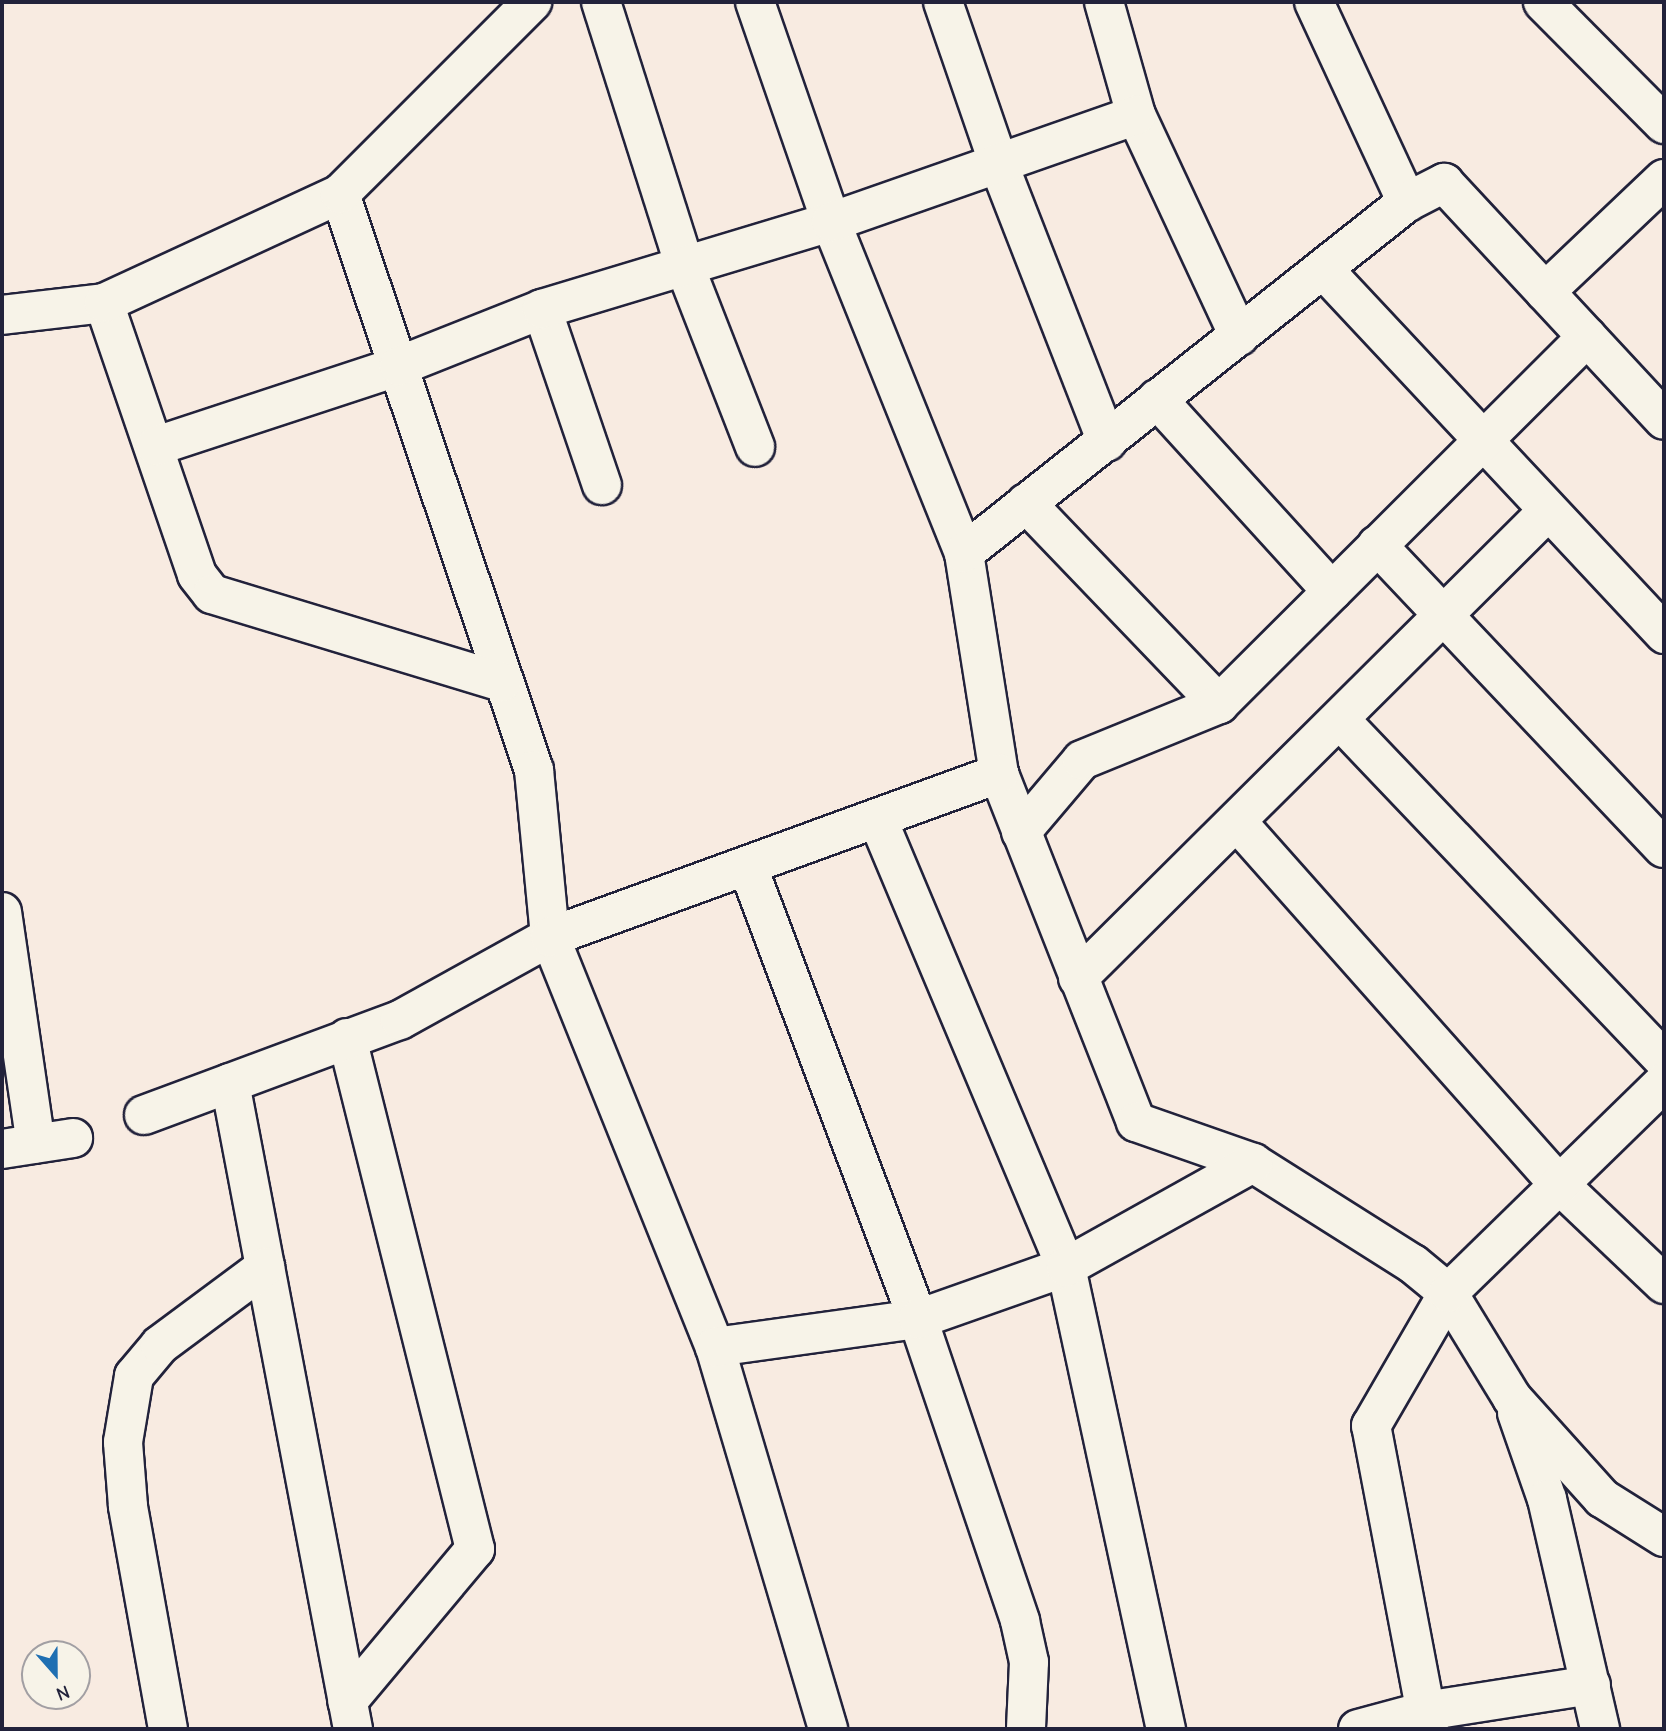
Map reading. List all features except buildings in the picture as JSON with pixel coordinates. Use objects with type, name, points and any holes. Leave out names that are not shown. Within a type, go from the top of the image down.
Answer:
[{"type":"street","points":[[2,315],[104,303],[340,194],[532,2]]},
{"type":"street","points":[[601,2],[685,267],[755,447]]},
{"type":"street","points":[[755,2],[831,222],[964,553],[999,774],[1136,1122],[1253,1163],[1413,1264],[1448,1293],[1512,1398],[1602,1498],[1664,1537]]},
{"type":"street","points":[[943,2],[999,165],[1107,442]]},
{"type":"street","points":[[1104,2],[1136,115],[1239,336]]},
{"type":"street","points":[[1314,2],[1407,202]]},
{"type":"street","points":[[1544,2],[1664,124]]},
{"type":"street","points":[[156,446],[399,366],[542,309],[831,222],[1136,115]]},
{"type":"street","points":[[964,553],[1407,202],[1444,183],[1664,420]]},
{"type":"street","points":[[1545,292],[1660,192]]},
{"type":"street","points":[[340,194],[502,682],[534,770],[550,937],[715,1347],[828,1729]]},
{"type":"street","points":[[1323,269],[1481,443],[1664,634]]},
{"type":"street","points":[[104,303],[156,446],[197,575],[212,594],[502,682]]},
{"type":"street","points":[[542,309],[602,485]]},
{"type":"street","points":[[1021,832],[1082,760],[1219,704],[1587,337]]},
{"type":"street","points":[[1157,399],[1332,591]]},
{"type":"street","points":[[1026,503],[1219,704]]},
{"type":"street","points":[[1078,978],[1342,722],[1547,512]]},
{"type":"street","points":[[1377,545],[1664,848]]},
{"type":"street","points":[[1342,722],[1664,1060]]},
{"type":"street","points":[[144,1115],[400,1020],[550,937],[749,870],[999,774]]},
{"type":"street","points":[[878,820],[1066,1267],[1166,1729]]},
{"type":"street","points":[[1238,823],[1559,1184],[1664,1284]]},
{"type":"street","points":[[749,870],[918,1319],[1020,1621],[1029,1662],[1026,1729]]},
{"type":"street","points":[[2,912],[19,1146],[73,1138]]},
{"type":"street","points":[[347,1038],[475,1549],[350,1716]]},
{"type":"street","points":[[1427,1720],[1371,1426],[1448,1293],[1664,1082]]},
{"type":"street","points":[[230,1083],[350,1716]]},
{"type":"street","points":[[715,1347],[918,1319],[1066,1267],[1253,1163]]},
{"type":"street","points":[[168,1729],[128,1506],[123,1442],[134,1376],[159,1345],[265,1267]]},
{"type":"street","points":[[1512,1398],[1547,1499],[1600,1729]]},
{"type":"street","points":[[1358,1729],[1427,1720],[1591,1685]]}]
